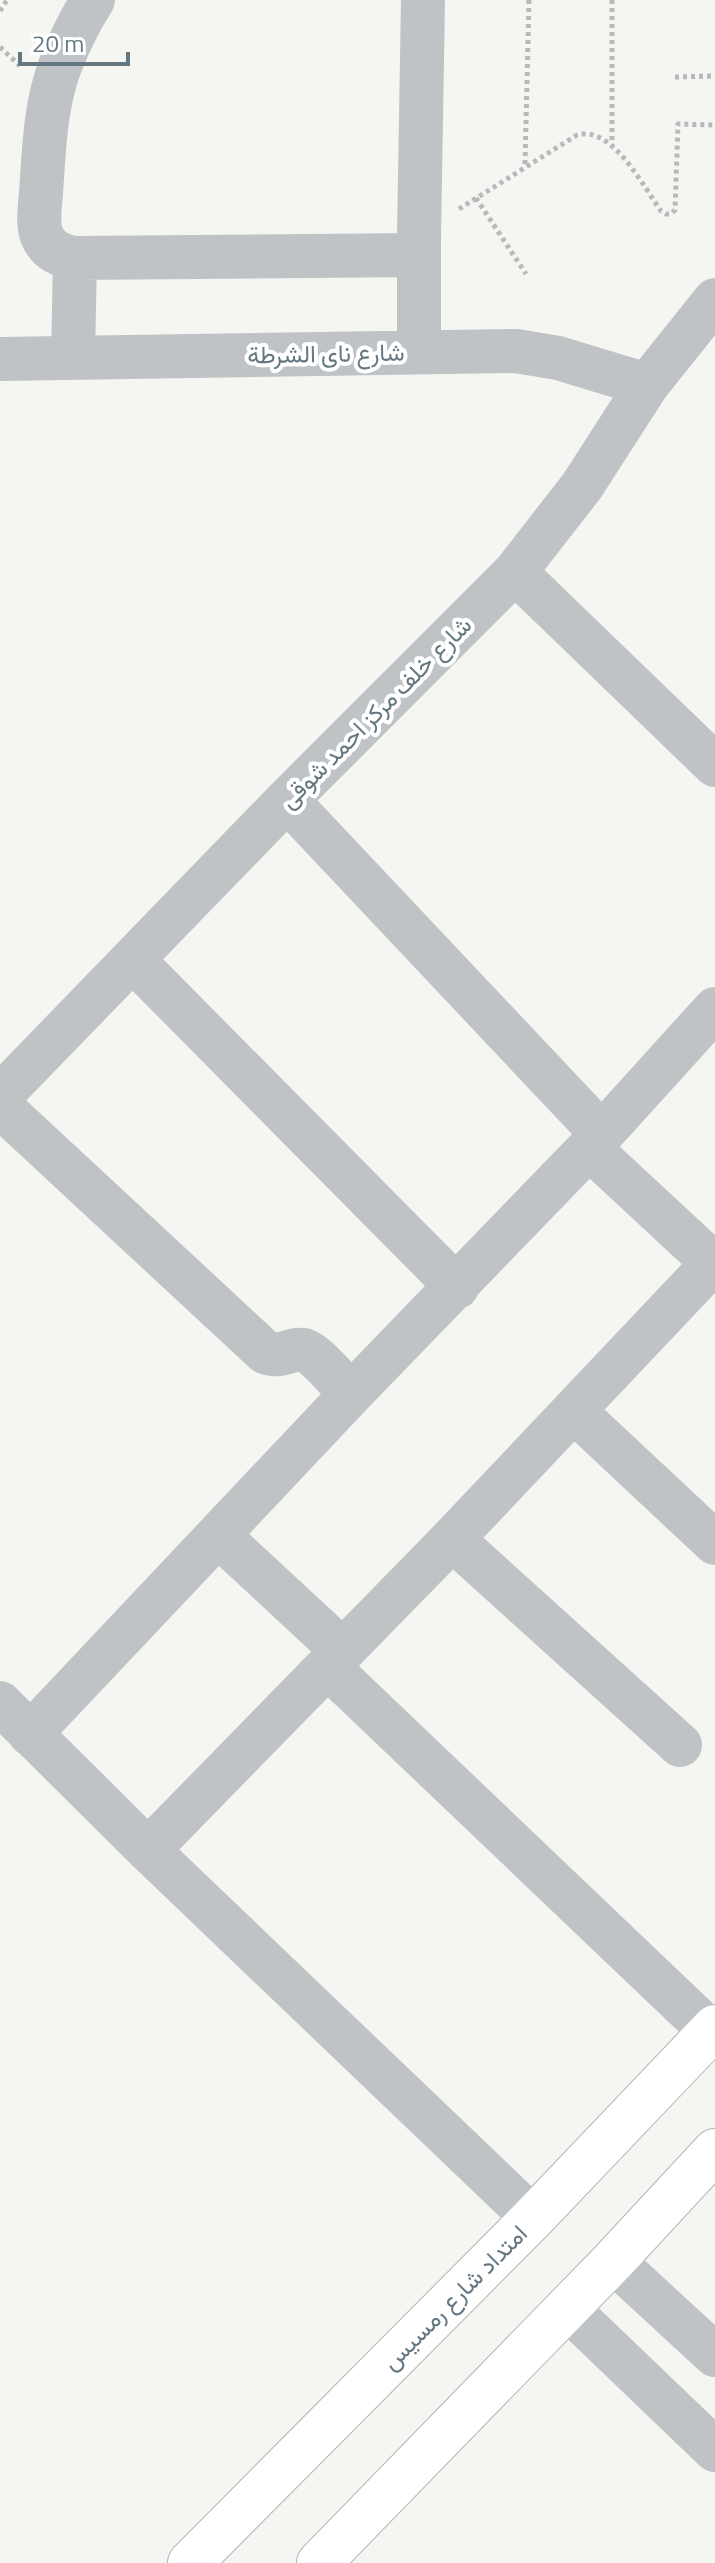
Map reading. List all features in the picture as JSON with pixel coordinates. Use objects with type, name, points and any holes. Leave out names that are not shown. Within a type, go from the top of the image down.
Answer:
[{"type":"main road","name":"امتداد شارع رمسيس","points":[[190,2563],[533,2218],[713,2029]]},
{"type":"main road","points":[[319,2563],[613,2261],[715,2151]]},
{"type":"street","points":[[93,0],[70,41],[51,97],[44,139],[41,233],[49,247],[63,257],[75,258],[419,246]]},
{"type":"street","points":[[419,352],[423,0]]},
{"type":"street","points":[[73,358],[75,258]]},
{"type":"street","name":"شارع خلف مركز احمد شوقى","points":[[0,1096],[287,800],[515,572],[582,486],[647,385],[715,300]]},
{"type":"street","name":"شارع ناى الشرطة","points":[[0,359],[516,351],[558,358],[647,385]]},
{"type":"street","points":[[515,572],[715,765]]},
{"type":"street","points":[[148,1850],[452,1539],[714,1263],[596,1141],[287,800]]},
{"type":"street","points":[[133,960],[457,1287]]},
{"type":"street","points":[[30,1734],[351,1394],[596,1141],[715,1009]]},
{"type":"street","points":[[0,1106],[265,1352],[273,1356],[297,1350],[310,1352],[351,1394]]},
{"type":"street","points":[[574,1411],[715,1543]]},
{"type":"street","points":[[219,1536],[335,1659],[713,2029]]},
{"type":"street","points":[[452,1539],[680,1745]]},
{"type":"street","points":[[0,1703],[148,1850],[533,2218]]},
{"type":"street","points":[[613,2261],[715,2355]]},
{"type":"street","points":[[567,2308],[715,2450]]},
{"type":"path","points":[[0,11],[7,0]]},
{"type":"path","points":[[525,165],[529,0]]},
{"type":"path","points":[[612,0],[612,144]]},
{"type":"path","points":[[0,47],[22,68]]},
{"type":"path","points":[[675,77],[715,76]]},
{"type":"path","points":[[419,246],[476,198],[525,165],[585,132],[598,135],[612,144],[661,211],[671,214],[675,210],[678,124],[715,125]]},
{"type":"path","points":[[476,198],[526,274]]}]
